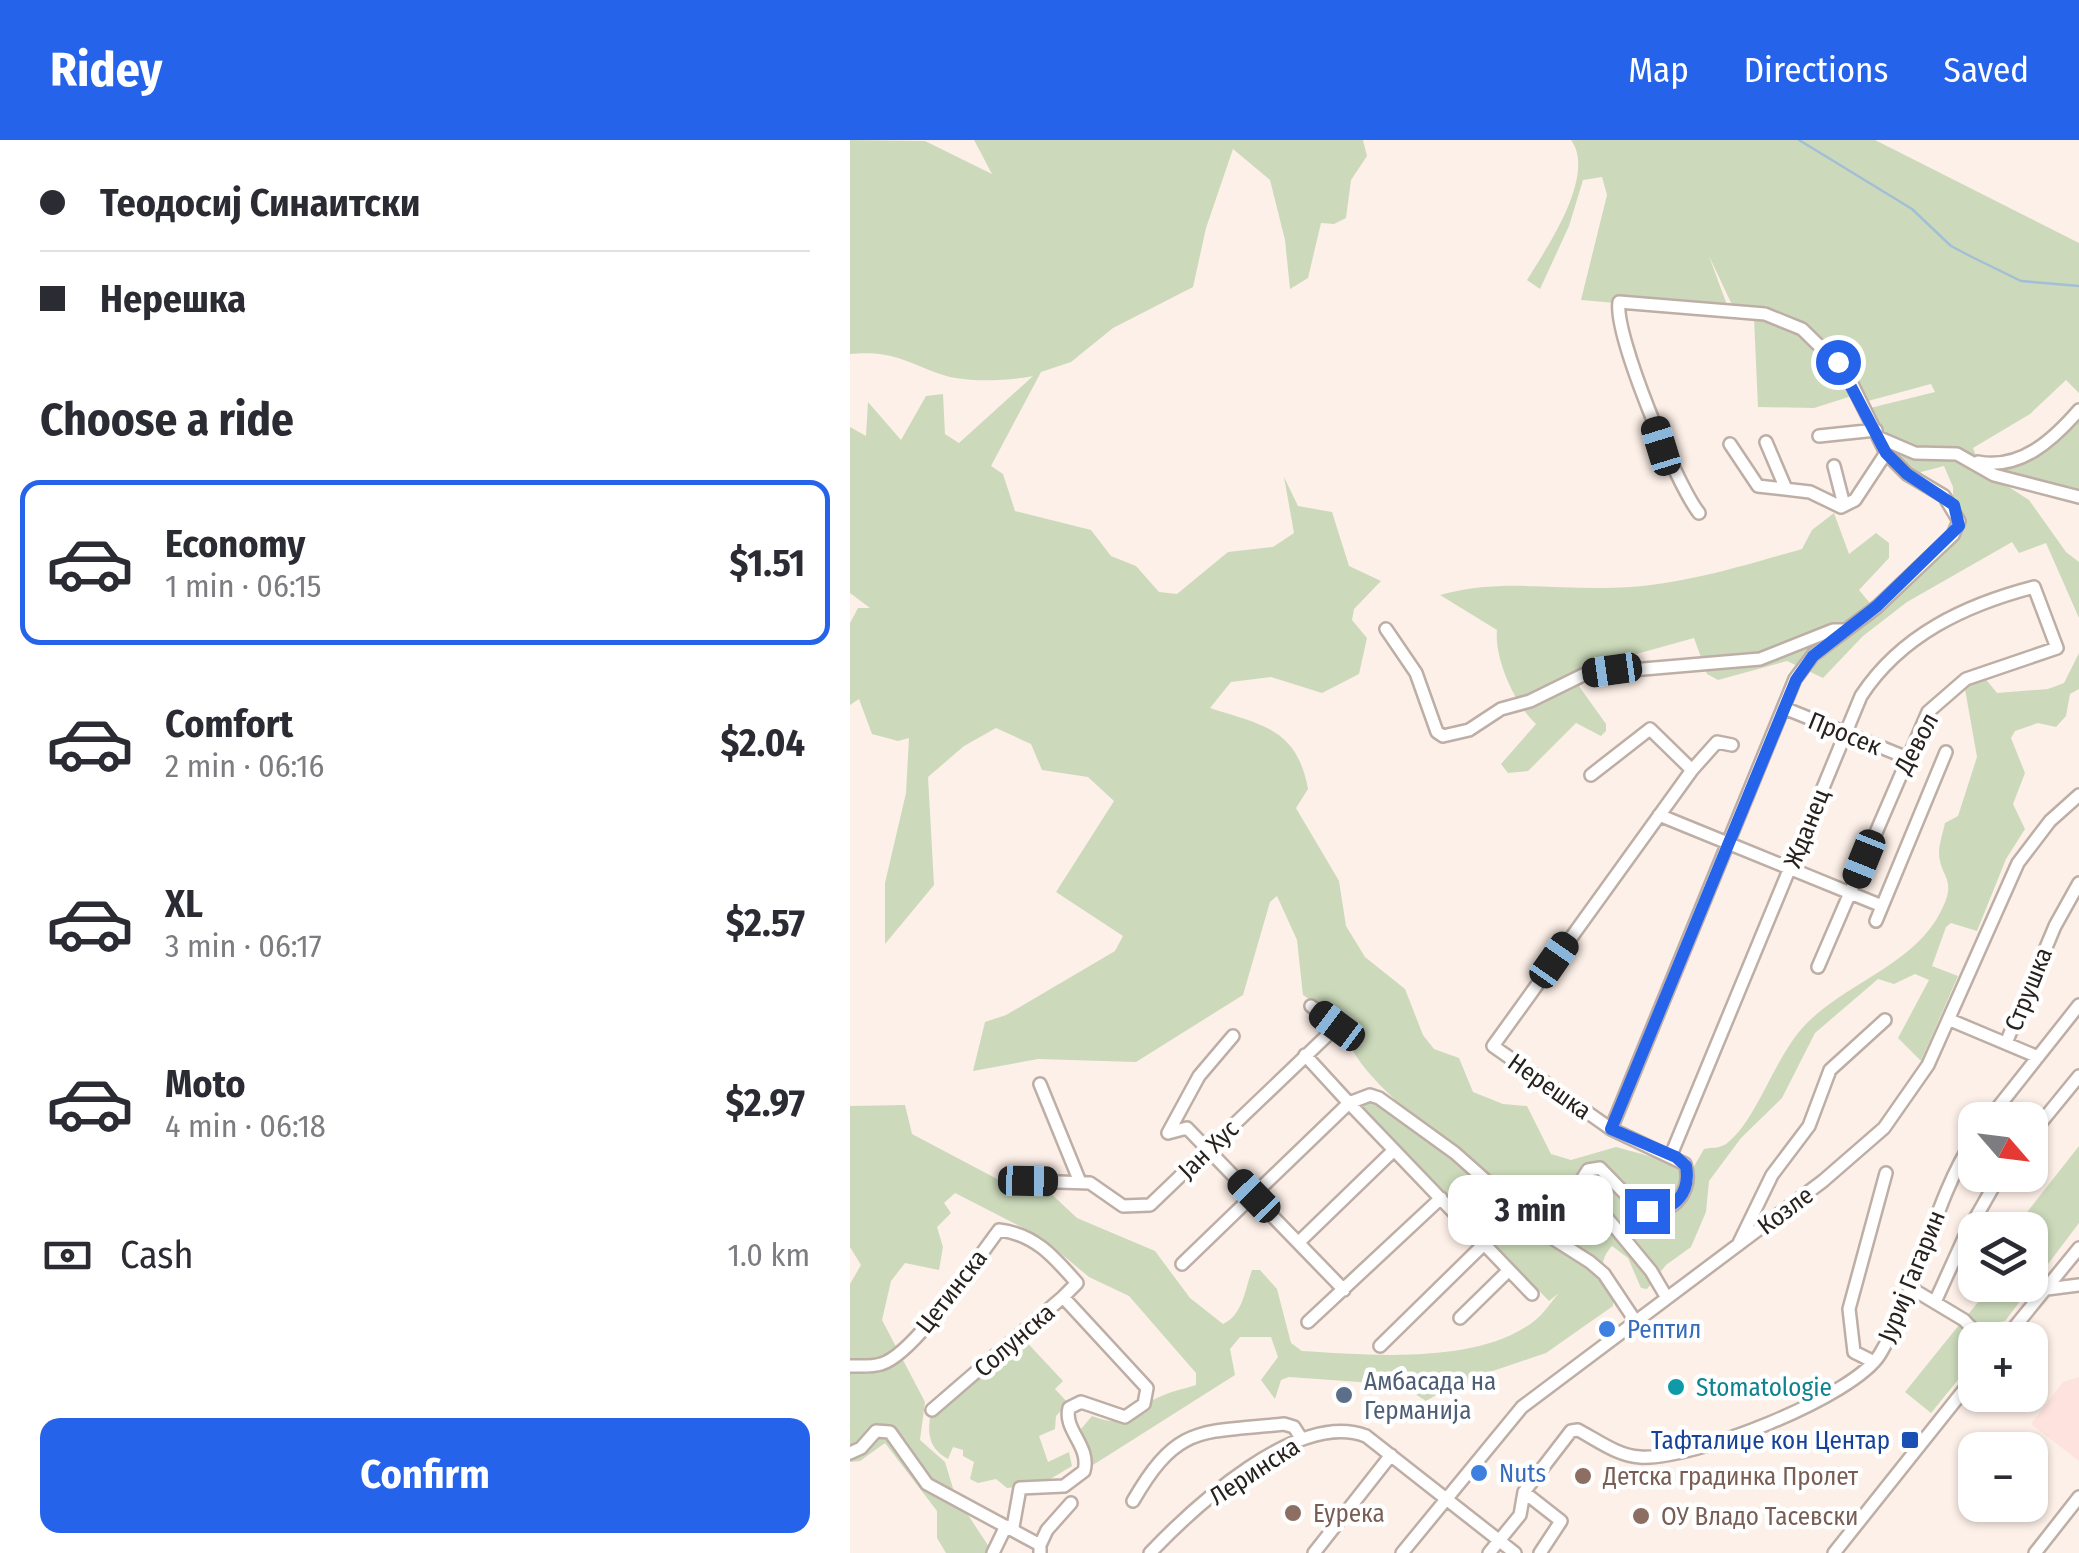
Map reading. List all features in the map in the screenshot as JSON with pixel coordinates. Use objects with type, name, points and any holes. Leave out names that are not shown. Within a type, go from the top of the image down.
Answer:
[{"type":"street","points":[[1611,1129],[1804,667],[1877,606],[1959,526],[1954,505],[1907,474],[1886,453],[1838,362],[1792,323],[1765,314],[1619,302],[1661,446],[1678,484],[1699,513]]},
{"type":"street","points":[[1968,460],[1999,465],[2018,460],[2079,410]]},
{"type":"street","points":[[1819,436],[1878,434],[1915,454],[1952,453],[2024,485],[2079,497]]},
{"type":"street","points":[[1766,442],[1786,489]]},
{"type":"street","points":[[1730,444],[1758,486],[1786,489],[1844,505]]},
{"type":"street","points":[[1844,505],[1863,491],[1886,453]]},
{"type":"street","points":[[1834,466],[1844,505]]},
{"type":"street","name":"Жданец","points":[[1672,1155],[1861,696],[1900,648],[1952,617],[2034,587]]},
{"type":"street","name":"Девол","points":[[1818,967],[1928,712],[1966,679],[2057,648],[2034,587]]},
{"type":"street","points":[[1386,630],[1416,673],[1443,736],[1469,730],[1500,709],[1530,700],[1585,674],[1760,659],[1833,630],[1845,630]]},
{"type":"street","name":"Просек","points":[[1784,708],[1906,757]]},
{"type":"street","points":[[1591,775],[1650,729],[1692,770]]},
{"type":"street","name":"Нерешка","points":[[1672,1155],[1611,1129],[1493,1046],[1692,770],[1717,742],[1732,745]]},
{"type":"street","name":"Девол","points":[[1876,922],[1946,752]]},
{"type":"street","name":"Козле","points":[[1402,1553],[1522,1407],[1823,1181],[1884,1128],[1916,1086],[1950,1020],[2018,863],[2050,821],[2079,796]]},
{"type":"street","points":[[1659,815],[1882,906]]},
{"type":"street","name":"Струшка","points":[[2006,1043],[2054,926],[2079,883]]},
{"type":"street","points":[[2002,1102],[2079,1005]]},
{"type":"street","name":"Јан Хус","points":[[1028,1181],[1096,1184],[1123,1206],[1150,1205],[1337,1026],[1310,1006]]},
{"type":"street","points":[[1738,1245],[1778,1164],[1809,1126],[1823,1080],[1841,1056],[1885,1020]]},
{"type":"street","points":[[1950,1020],[2038,1057]]},
{"type":"street","points":[[1233,1036],[1206,1066],[1167,1130],[1170,1133],[1184,1126],[1344,1290]]},
{"type":"street","points":[[1304,1056],[1532,1294]]},
{"type":"street","points":[[2048,1114],[2079,1076]]},
{"type":"street","points":[[1040,1084],[1080,1182]]},
{"type":"street","points":[[1182,1264],[1350,1103],[1370,1095],[1380,1098],[1455,1153],[1525,1218],[1604,1274],[1636,1322]]},
{"type":"street","points":[[1299,1242],[1394,1150]]},
{"type":"street","points":[[1666,1298],[1651,1271],[1579,1184],[1586,1172],[1597,1167],[1639,1208],[1666,1210],[1682,1196],[1688,1178],[1686,1164],[1672,1155]]},
{"type":"street","name":"Јуриј Гагарин","points":[[1874,1362],[1958,1168]]},
{"type":"street","points":[[1489,1553],[1520,1516],[1524,1492],[1572,1431],[1636,1457],[1688,1453],[1843,1387],[1874,1362],[1854,1352],[1849,1309],[1886,1173]]},
{"type":"street","name":"Јуриј Гагарин","points":[[1935,1302],[1990,1192]]},
{"type":"street","points":[[1308,1322],[1440,1198]]},
{"type":"street","name":"Цетинска","points":[[850,1366],[882,1364],[897,1355],[922,1330],[999,1230],[1034,1240],[1047,1251],[1076,1283],[1064,1297]]},
{"type":"street","points":[[1380,1346],[1484,1244]]},
{"type":"street","points":[[2048,1284],[2079,1248]]},
{"type":"street","points":[[2079,1248],[2079,1282]]},
{"type":"street","points":[[2061,1269],[2079,1282]]},
{"type":"street","points":[[1460,1318],[1510,1270]]},
{"type":"street","points":[[2048,1289],[2079,1282]]},
{"type":"street","points":[[1909,1286],[1963,1322]]},
{"type":"street","name":"Солунска","points":[[932,1410],[1064,1297],[1140,1379],[1147,1398],[1138,1410],[1124,1417],[1081,1402],[1070,1408],[1069,1422],[1086,1456],[1084,1471],[1064,1486],[1020,1488],[1009,1526]]},
{"type":"street","points":[[2018,1322],[2033,1302]]},
{"type":"street","points":[[1834,1553],[1958,1397]]},
{"type":"street","points":[[1133,1500],[1164,1452],[1181,1440],[1206,1432],[1284,1424],[1294,1427],[1300,1438]]},
{"type":"street","points":[[850,1453],[861,1448],[876,1431],[890,1432],[927,1484],[1041,1543],[1071,1503]]},
{"type":"street","name":"Леринска","points":[[1150,1553],[1207,1500],[1300,1438],[1330,1431],[1356,1432],[1391,1455],[1514,1553]]},
{"type":"street","points":[[1314,1553],[1391,1455]]},
{"type":"street","points":[[1524,1492],[1561,1521],[1540,1553]]},
{"type":"street","points":[[2035,1553],[2079,1497]]},
{"type":"street","points":[[992,1553],[1009,1526]]},
{"type":"shaded area","points":[[2079,1377],[2079,1461],[2048,1437],[2048,1432],[2031,1424],[2040,1412],[2048,1412],[2048,1402],[2063,1382]]},
{"type":"green space","points":[[850,140],[925,141],[992,174],[974,140],[1363,140],[1367,156],[1351,180],[1346,218],[1334,224],[1321,223],[1308,278],[1290,289],[1285,240],[1270,180],[1233,149],[1206,228],[1193,287],[1113,328],[1071,362],[1041,372],[991,466],[1003,474],[1015,511],[1091,530],[1111,556],[1136,566],[1159,592],[1177,594],[1228,552],[1273,547],[1294,533],[1284,477],[1298,506],[1332,512],[1349,566],[1381,581],[1354,609],[1352,620],[1367,638],[1359,674],[1322,693],[1271,677],[1231,682],[1210,708],[1261,725],[1286,741],[1303,769],[1308,789],[1296,808],[1339,881],[1346,926],[1365,957],[1405,989],[1423,1035],[1434,1049],[1459,1058],[1473,1092],[1503,1104],[1527,1106],[1551,1154],[1571,1160],[1616,1147],[1693,1168],[1704,1149],[1723,1146],[1737,1134],[1785,1052],[1807,1023],[1915,945],[1941,911],[1948,885],[1940,861],[1941,838],[1945,823],[1958,816],[1977,757],[1965,689],[1968,682],[1984,677],[1997,693],[2048,689],[2064,683],[2079,653],[2079,689],[2070,694],[2066,716],[2056,727],[2038,723],[2015,731],[2011,738],[2025,773],[2013,804],[2025,829],[2006,859],[1977,931],[1951,923],[1946,927],[1932,966],[1958,976],[1921,1061],[1898,1038],[1929,980],[1915,974],[1894,984],[1878,979],[1815,1033],[1782,1098],[1741,1138],[1709,1181],[1706,1212],[1691,1247],[1666,1265],[1647,1289],[1641,1288],[1628,1258],[1612,1246],[1603,1269],[1613,1306],[1546,1353],[1469,1379],[1465,1390],[1448,1388],[1426,1401],[1401,1385],[1289,1377],[1281,1380],[1275,1399],[1261,1380],[1278,1357],[1271,1337],[1240,1337],[1230,1349],[1235,1375],[1093,1465],[1081,1429],[1092,1416],[1120,1419],[1162,1396],[1196,1385],[1196,1373],[1129,1296],[1089,1277],[1041,1237],[955,1193],[944,1203],[951,1213],[937,1227],[943,1247],[939,1270],[905,1263],[891,1281],[882,1320],[925,1402],[920,1440],[945,1462],[955,1495],[993,1553],[946,1553],[937,1538],[937,1511],[885,1443],[860,1461],[850,1462],[850,1284],[861,1265],[850,1247],[850,1106],[905,1105],[912,1134],[999,1180],[1046,1189],[1077,1218],[1155,1251],[1190,1298],[1223,1324],[1239,1308],[1252,1270],[1260,1270],[1277,1289],[1291,1343],[1302,1351],[1422,1354],[1482,1345],[1533,1322],[1559,1293],[1549,1301],[1360,1108],[1368,1099],[1375,1101],[1429,1138],[1366,1070],[1347,1039],[1342,1021],[1303,995],[1297,940],[1277,896],[1270,902],[1243,995],[1136,1062],[1038,1059],[973,1071],[985,1022],[1006,1015],[1115,951],[1123,936],[1056,892],[1114,801],[1088,777],[1042,770],[1031,744],[996,728],[964,746],[928,777],[934,885],[885,944],[885,883],[906,793],[909,738],[898,741],[872,734],[859,699],[850,705],[850,623],[858,608],[870,608],[850,593],[850,427],[866,436],[868,402],[901,440],[926,396],[943,394],[945,434],[959,443],[1033,376],[961,379],[887,355],[850,354]]},
{"type":"green space","points":[[1571,140],[1875,140],[2079,243],[2079,393],[2066,380],[2030,414],[1973,448],[1979,463],[2009,464],[2079,410],[2079,497],[1998,480],[2029,500],[2066,552],[2079,562],[2079,618],[2046,543],[2019,553],[2012,542],[1907,602],[1863,636],[1823,678],[1787,661],[1718,680],[1707,674],[1694,638],[1593,666],[1580,672],[1576,682],[1606,724],[1606,731],[1601,736],[1576,723],[1528,771],[1508,773],[1501,764],[1536,724],[1508,680],[1499,654],[1497,630],[1440,595],[1500,586],[1625,587],[1702,576],[1802,549],[1812,530],[1834,513],[1849,554],[1876,533],[1889,543],[1889,558],[1859,590],[1874,608],[1953,535],[1953,487],[1944,466],[1921,472],[1917,481],[1897,466],[1866,409],[1935,392],[1931,384],[1868,401],[1836,358],[1802,329],[1769,311],[1766,305],[1763,311],[1734,309],[1709,256],[1730,313],[1581,300],[1607,195],[1602,177],[1583,180],[1569,226],[1540,289],[1527,280],[1574,192],[1578,172]]},
{"type":"green space","points":[[1754,318],[1787,327],[1813,344],[1855,395],[1814,408],[1758,407]]},
{"type":"green space","points":[[2079,1146],[2079,1223],[2048,1264],[2048,1212],[2027,1212],[2043,1192],[2048,1192],[2048,1185]]},
{"type":"green space","points":[[1978,1302],[2019,1302],[2005,1321],[1976,1322],[1966,1317]]},
{"type":"green space","points":[[1958,1326],[1958,1380],[1931,1413],[1905,1392]]},
{"type":"green space","points":[[1020,1335],[1063,1381],[1055,1389],[1068,1403],[1056,1416],[1055,1429],[1039,1436],[1048,1462],[1069,1452],[1072,1466],[1042,1484],[1007,1488],[996,1479],[978,1483],[970,1479],[974,1462],[963,1456],[963,1450],[953,1447],[948,1459],[933,1445],[929,1433],[931,1412]]},
{"type":"waterway","points":[[1799,140],[1912,209],[1951,246],[1972,257],[2021,281],[2079,286]]},
{"type":"place","name":"Рептил","points":[[1607,1329]]},
{"type":"place","name":"Stomatologie","points":[[1676,1387]]},
{"type":"place","name":"Амбасада на Германија","points":[[1344,1395]]},
{"type":"place","name":"Тафталиџе кон Центар","points":[[1910,1440]]},
{"type":"place","name":"Nuts","points":[[1479,1473]]},
{"type":"place","name":"Детска градинка Пролет","points":[[1583,1476]]},
{"type":"place","name":"Еурека","points":[[1293,1513]]},
{"type":"place","name":"ОУ Владо Тасевски","points":[[1641,1516]]},
{"type":"route","points":[[1647,1211],[1666,1210],[1682,1196],[1686,1166],[1676,1157],[1611,1129],[1796,680],[1813,656],[1877,606],[1959,526],[1954,505],[1907,474],[1886,453],[1859,395],[1838,362]]}]
